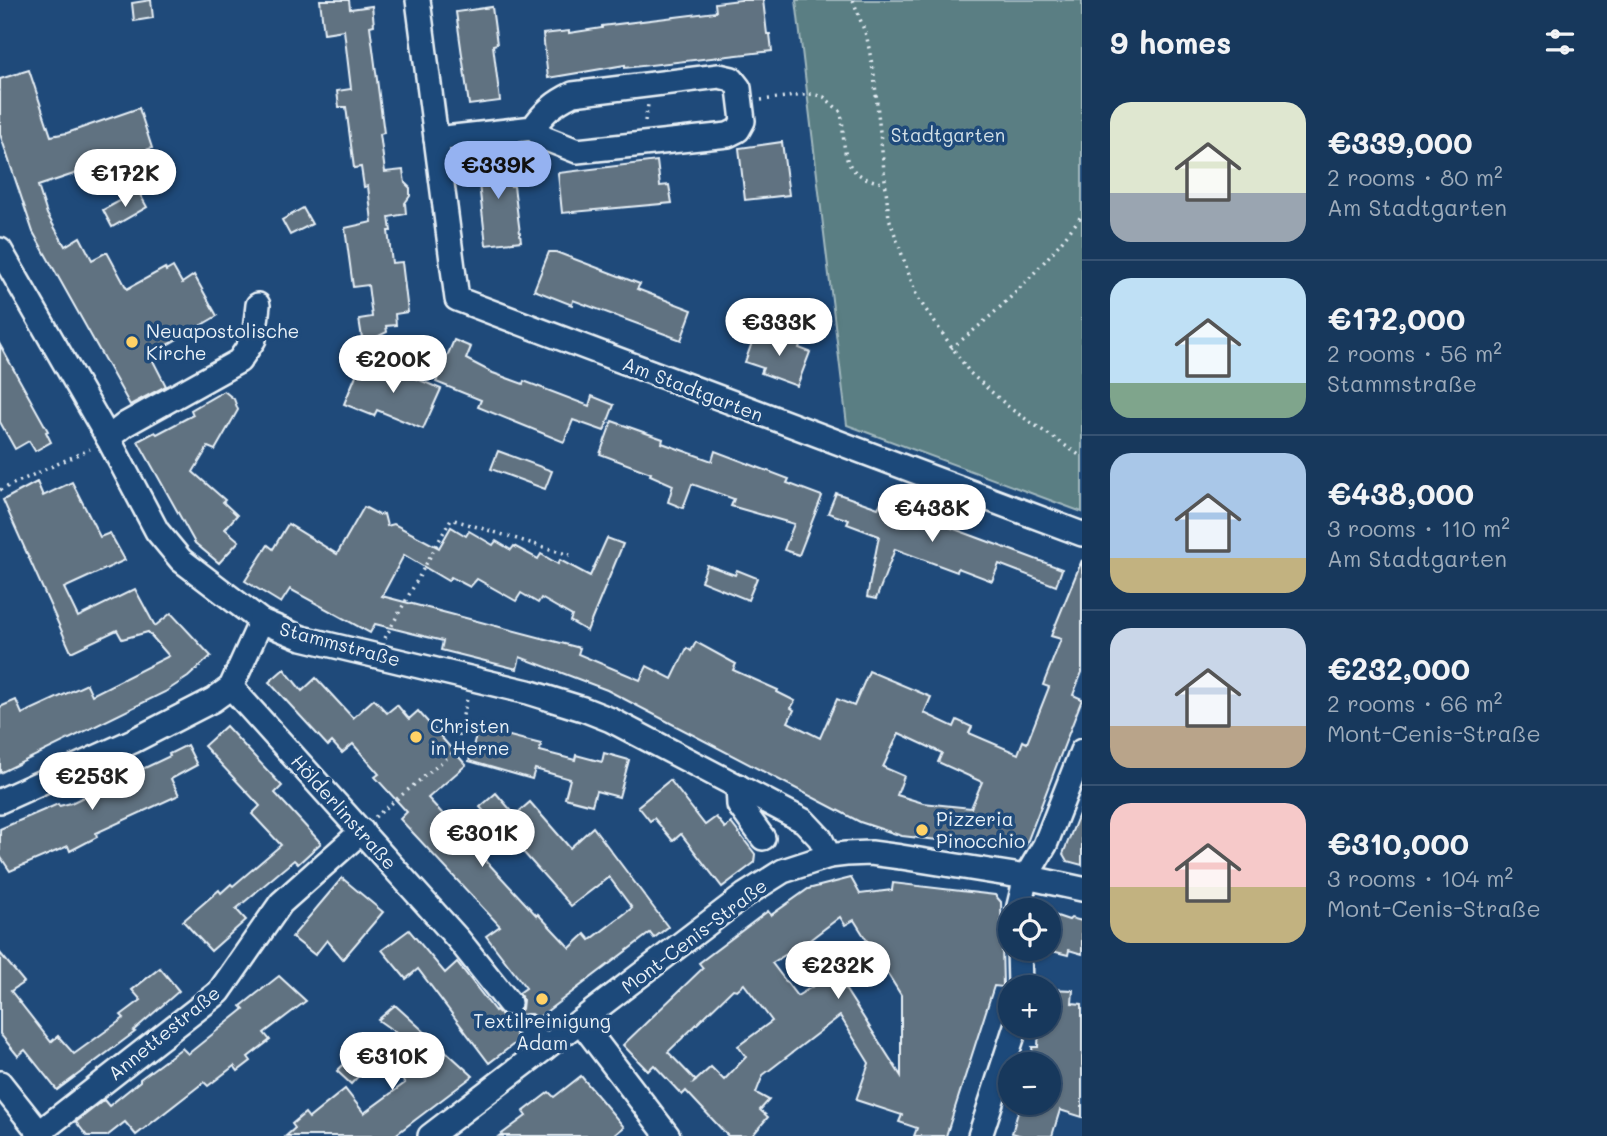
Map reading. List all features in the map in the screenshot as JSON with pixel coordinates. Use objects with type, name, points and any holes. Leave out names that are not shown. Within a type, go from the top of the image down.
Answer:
[{"type":"street","name":"Am Stadtgarten","points":[[418,0],[457,299],[1082,534]]},
{"type":"street","points":[[436,139],[533,128],[544,138],[577,151],[728,135],[738,130],[743,121],[739,88],[732,79],[719,76],[573,94],[554,103],[533,128]]},
{"type":"street","name":"Stammstraße","points":[[2,258],[108,438],[157,531],[181,560],[261,621],[302,638],[528,692],[611,720],[804,821],[821,838],[829,856]]},
{"type":"street","points":[[108,438],[239,361],[254,339],[258,305]]},
{"type":"street","points":[[0,801],[133,741],[213,700],[231,687],[261,621]]},
{"type":"street","name":"Hölderlinstraße","points":[[231,687],[458,939],[509,1003]]},
{"type":"street","points":[[1021,898],[1026,877],[1045,845],[1082,751]]},
{"type":"street","points":[[738,786],[739,805],[763,838]]},
{"type":"street","name":"Annettestraße","points":[[41,1134],[219,992],[281,903],[362,831]]},
{"type":"street","name":"Mont-Cenis-Straße","points":[[430,1136],[763,882],[783,871],[829,856],[871,853],[1026,877],[1082,889]]},
{"type":"street","points":[[580,1021],[668,1136]]},
{"type":"street","points":[[527,1027],[544,1049]]},
{"type":"street","points":[[980,1136],[1012,1038]]},
{"type":"street","points":[[0,1083],[41,1134]]},
{"type":"path","points":[[853,0],[867,38],[874,75],[888,218],[917,296],[970,373],[1011,409],[1082,457]]},
{"type":"path","points":[[645,144],[643,130],[648,85]]},
{"type":"path","points":[[741,102],[812,94],[824,97],[841,112],[844,154],[848,164],[867,180],[883,183]]},
{"type":"path","points":[[951,348],[1000,307],[1061,244],[1082,215]]},
{"type":"path","points":[[0,490],[88,451],[108,438]]},
{"type":"path","points":[[378,656],[389,628],[451,519],[570,555]]},
{"type":"path","points":[[384,810],[454,752],[473,679]]},
{"type":"green space","name":"Stadtgarten","points":[[796,0],[1082,0],[1082,512],[847,425]]},
{"type":"building","points":[[151,0],[153,18],[134,21],[132,3]]},
{"type":"building","points":[[320,0],[349,0],[350,9],[372,6],[374,25],[370,26],[384,133],[380,134],[385,172],[403,170],[405,183],[410,188],[410,196],[405,203],[406,214],[389,217],[391,231],[388,231],[392,263],[402,262],[408,312],[395,314],[396,325],[386,326],[387,332],[363,344],[359,319],[372,317],[368,285],[353,287],[345,228],[372,222],[368,186],[364,187],[361,167],[354,168],[346,107],[339,107],[337,91],[351,89],[344,30],[324,33]]},
{"type":"building","points":[[763,0],[772,51],[625,68],[625,65],[548,78],[543,34],[569,33],[602,26],[716,12],[715,3]]},
{"type":"building","points":[[492,7],[497,44],[493,45],[500,101],[469,105],[456,12]]},
{"type":"building","points":[[29,70],[51,136],[139,108],[152,148],[38,186],[47,214],[65,246],[80,237],[92,260],[107,252],[127,289],[165,268],[166,271],[173,267],[182,283],[194,275],[217,316],[150,355],[166,386],[130,405],[33,232],[0,134],[0,79]]},
{"type":"building","points":[[782,142],[789,195],[745,200],[739,148]]},
{"type":"building","points":[[505,154],[510,186],[514,186],[521,241],[486,245],[476,158]]},
{"type":"building","points":[[657,161],[660,186],[669,185],[672,203],[562,213],[558,173]]},
{"type":"building","points":[[138,191],[147,207],[112,227],[103,210]]},
{"type":"building","points":[[303,208],[312,224],[290,235],[282,220]]},
{"type":"building","points":[[549,252],[556,252],[640,284],[637,289],[692,310],[681,340],[573,300],[572,305],[534,290]]},
{"type":"building","points":[[776,333],[801,342],[799,348],[810,352],[797,386],[761,373],[763,368],[745,362],[755,334],[773,341]]},
{"type":"building","points":[[454,340],[471,347],[466,359],[493,373],[523,384],[524,381],[589,406],[592,396],[614,405],[604,431],[573,420],[564,442],[478,407],[481,400],[436,382]]},
{"type":"building","points":[[0,345],[48,431],[46,432],[51,442],[35,451],[29,441],[15,449],[0,422]]},
{"type":"building","points":[[361,363],[391,375],[394,369],[441,389],[423,429],[377,410],[374,416],[344,404]]},
{"type":"building","points":[[224,391],[234,399],[238,410],[215,450],[208,447],[193,472],[225,500],[223,502],[237,515],[225,529],[239,541],[219,563],[195,543],[138,441],[193,415],[191,410]]},
{"type":"building","points":[[612,421],[663,439],[662,443],[712,461],[715,451],[789,479],[787,483],[822,496],[799,555],[784,550],[794,524],[731,506],[734,499],[692,484],[683,508],[668,502],[673,485],[650,475],[651,473],[600,454]]},
{"type":"building","points":[[498,451],[552,471],[545,489],[491,469]]},
{"type":"building","points":[[37,482],[43,496],[72,482],[100,537],[110,533],[125,560],[64,588],[78,617],[135,589],[155,626],[171,613],[211,656],[188,677],[165,692],[0,773],[0,707],[16,700],[22,714],[87,684],[92,695],[169,656],[148,632],[122,639],[117,630],[71,652],[3,500]]},
{"type":"building","points":[[836,493],[878,508],[881,503],[906,511],[1062,569],[1056,586],[999,564],[992,581],[958,568],[957,572],[895,549],[876,599],[867,597],[879,536],[847,524],[849,520],[828,513]]},
{"type":"building","points":[[364,507],[379,515],[384,514],[387,526],[394,524],[439,548],[451,527],[466,536],[469,531],[493,545],[496,541],[511,550],[514,546],[538,559],[541,554],[558,564],[560,560],[590,576],[607,538],[623,544],[587,631],[570,621],[572,616],[541,598],[538,603],[521,593],[516,601],[477,579],[470,587],[451,577],[448,581],[404,555],[382,596],[580,648],[578,654],[640,680],[647,666],[672,679],[687,648],[691,651],[696,642],[736,664],[733,670],[778,690],[777,692],[795,701],[788,722],[820,738],[837,699],[854,706],[869,671],[931,697],[924,713],[954,727],[957,720],[972,727],[969,733],[1018,754],[1023,741],[1027,743],[1049,687],[1043,685],[1061,639],[1051,636],[1082,560],[1082,672],[1073,695],[1082,699],[1026,845],[1018,849],[902,836],[860,822],[607,690],[520,657],[517,669],[441,650],[443,641],[375,624],[370,633],[290,589],[281,603],[245,581],[268,545],[273,549],[288,524],[337,554]],"holes":[[[899,733],[942,753],[938,762],[982,782],[971,808],[923,803],[897,795],[904,776],[883,767]]]},
{"type":"building","points":[[707,565],[735,575],[737,570],[757,578],[748,600],[701,581]]},
{"type":"building","points":[[284,669],[302,691],[316,678],[353,718],[374,699],[387,713],[397,705],[409,719],[418,711],[466,765],[428,798],[570,948],[585,934],[590,940],[632,908],[609,877],[571,906],[480,807],[496,793],[515,815],[530,802],[570,848],[593,827],[668,927],[654,938],[650,933],[538,1018],[532,1014],[519,1016],[514,1021],[513,1028],[518,1041],[489,1063],[418,969],[406,979],[382,950],[409,930],[445,973],[457,962],[495,1011],[512,1017],[522,1009],[523,1000],[519,993],[526,988],[486,936],[500,926],[400,819],[407,812],[375,777],[379,774],[353,744],[342,753],[332,742],[328,746],[269,682]]},
{"type":"building","points":[[226,726],[282,786],[275,793],[321,843],[298,864],[294,860],[236,909],[246,920],[211,951],[183,921],[219,890],[221,893],[231,884],[233,886],[281,845],[252,814],[260,806],[204,746]]},
{"type":"building","points":[[478,728],[541,744],[540,751],[575,760],[576,755],[602,762],[604,753],[629,760],[619,797],[596,791],[592,805],[565,798],[570,779],[535,769],[532,779],[469,761]]},
{"type":"building","points":[[187,745],[197,765],[171,779],[179,795],[96,833],[97,837],[70,851],[68,846],[10,871],[0,856],[0,829],[58,804],[71,803],[170,756],[169,754]]},
{"type":"building","points":[[670,780],[705,825],[716,817],[725,828],[731,823],[755,854],[754,863],[722,887],[681,834],[673,841],[654,818],[650,821],[638,806]]},
{"type":"building","points":[[1081,809],[1082,865],[1067,861],[1063,854]]},
{"type":"building","points":[[342,878],[383,912],[343,959],[327,940],[315,955],[292,937]]},
{"type":"building","points":[[851,878],[860,894],[892,890],[893,883],[995,895],[998,898],[998,961],[1002,961],[1003,975],[998,975],[998,986],[994,986],[946,1136],[914,1136],[917,1128],[899,1122],[902,1115],[856,1100],[869,1063],[840,1016],[763,1075],[756,1093],[769,1100],[760,1110],[768,1117],[752,1136],[728,1136],[686,1091],[682,1095],[654,1065],[648,1071],[623,1045],[703,968],[699,963],[768,911],[771,915],[808,889]],"holes":[[[840,917],[845,925],[854,920],[901,995],[901,1076],[835,973],[797,996],[772,963]],[[744,984],[772,1021],[738,1046],[746,1057],[724,1080],[711,1067],[696,1081],[668,1052],[733,989],[737,990]]]},
{"type":"building","points":[[1061,917],[1082,921],[1082,954],[1069,950],[1068,955],[1061,953]]},
{"type":"building","points":[[0,953],[24,982],[11,991],[51,1042],[58,1036],[74,1054],[124,1018],[121,1015],[141,1000],[132,990],[160,968],[179,991],[133,1031],[135,1032],[57,1090],[25,1050],[18,1056],[0,1034]]},
{"type":"building","points":[[279,976],[306,1001],[264,1033],[270,1040],[248,1057],[251,1061],[238,1071],[234,1066],[208,1086],[204,1082],[136,1135],[125,1122],[107,1136],[87,1136],[76,1122],[104,1100],[109,1106],[182,1048],[188,1054],[244,1009],[241,1006]]},
{"type":"building","points":[[1061,990],[1073,990],[1072,1003],[1082,1004],[1082,1117],[1061,1110],[1061,1052],[1033,1052],[1032,1047],[1038,1047],[1038,1038],[1061,1038]]},
{"type":"building","points":[[395,1005],[473,1076],[394,1136],[286,1136],[295,1128],[292,1124],[305,1113],[309,1118],[345,1089],[364,1113],[405,1083],[402,1078],[412,1069],[410,1067],[426,1054],[378,1020]]},
{"type":"building","points":[[350,1058],[364,1070],[351,1084],[337,1071]]},
{"type":"building","points":[[581,1076],[624,1127],[613,1136],[499,1136],[526,1116],[523,1112],[549,1092],[554,1097]]},
{"type":"building","points":[[1017,1115],[1058,1115],[1052,1136],[1022,1136],[1012,1133]]},
{"type":"place","name":"Neuapostolische Kirche","points":[[132,342]]},
{"type":"place","name":"Christen in Herne","points":[[416,737]]},
{"type":"place","name":"Pizzeria Pinocchio","points":[[922,830]]},
{"type":"place","name":"Textilreinigung Adam","points":[[542,999]]}]
